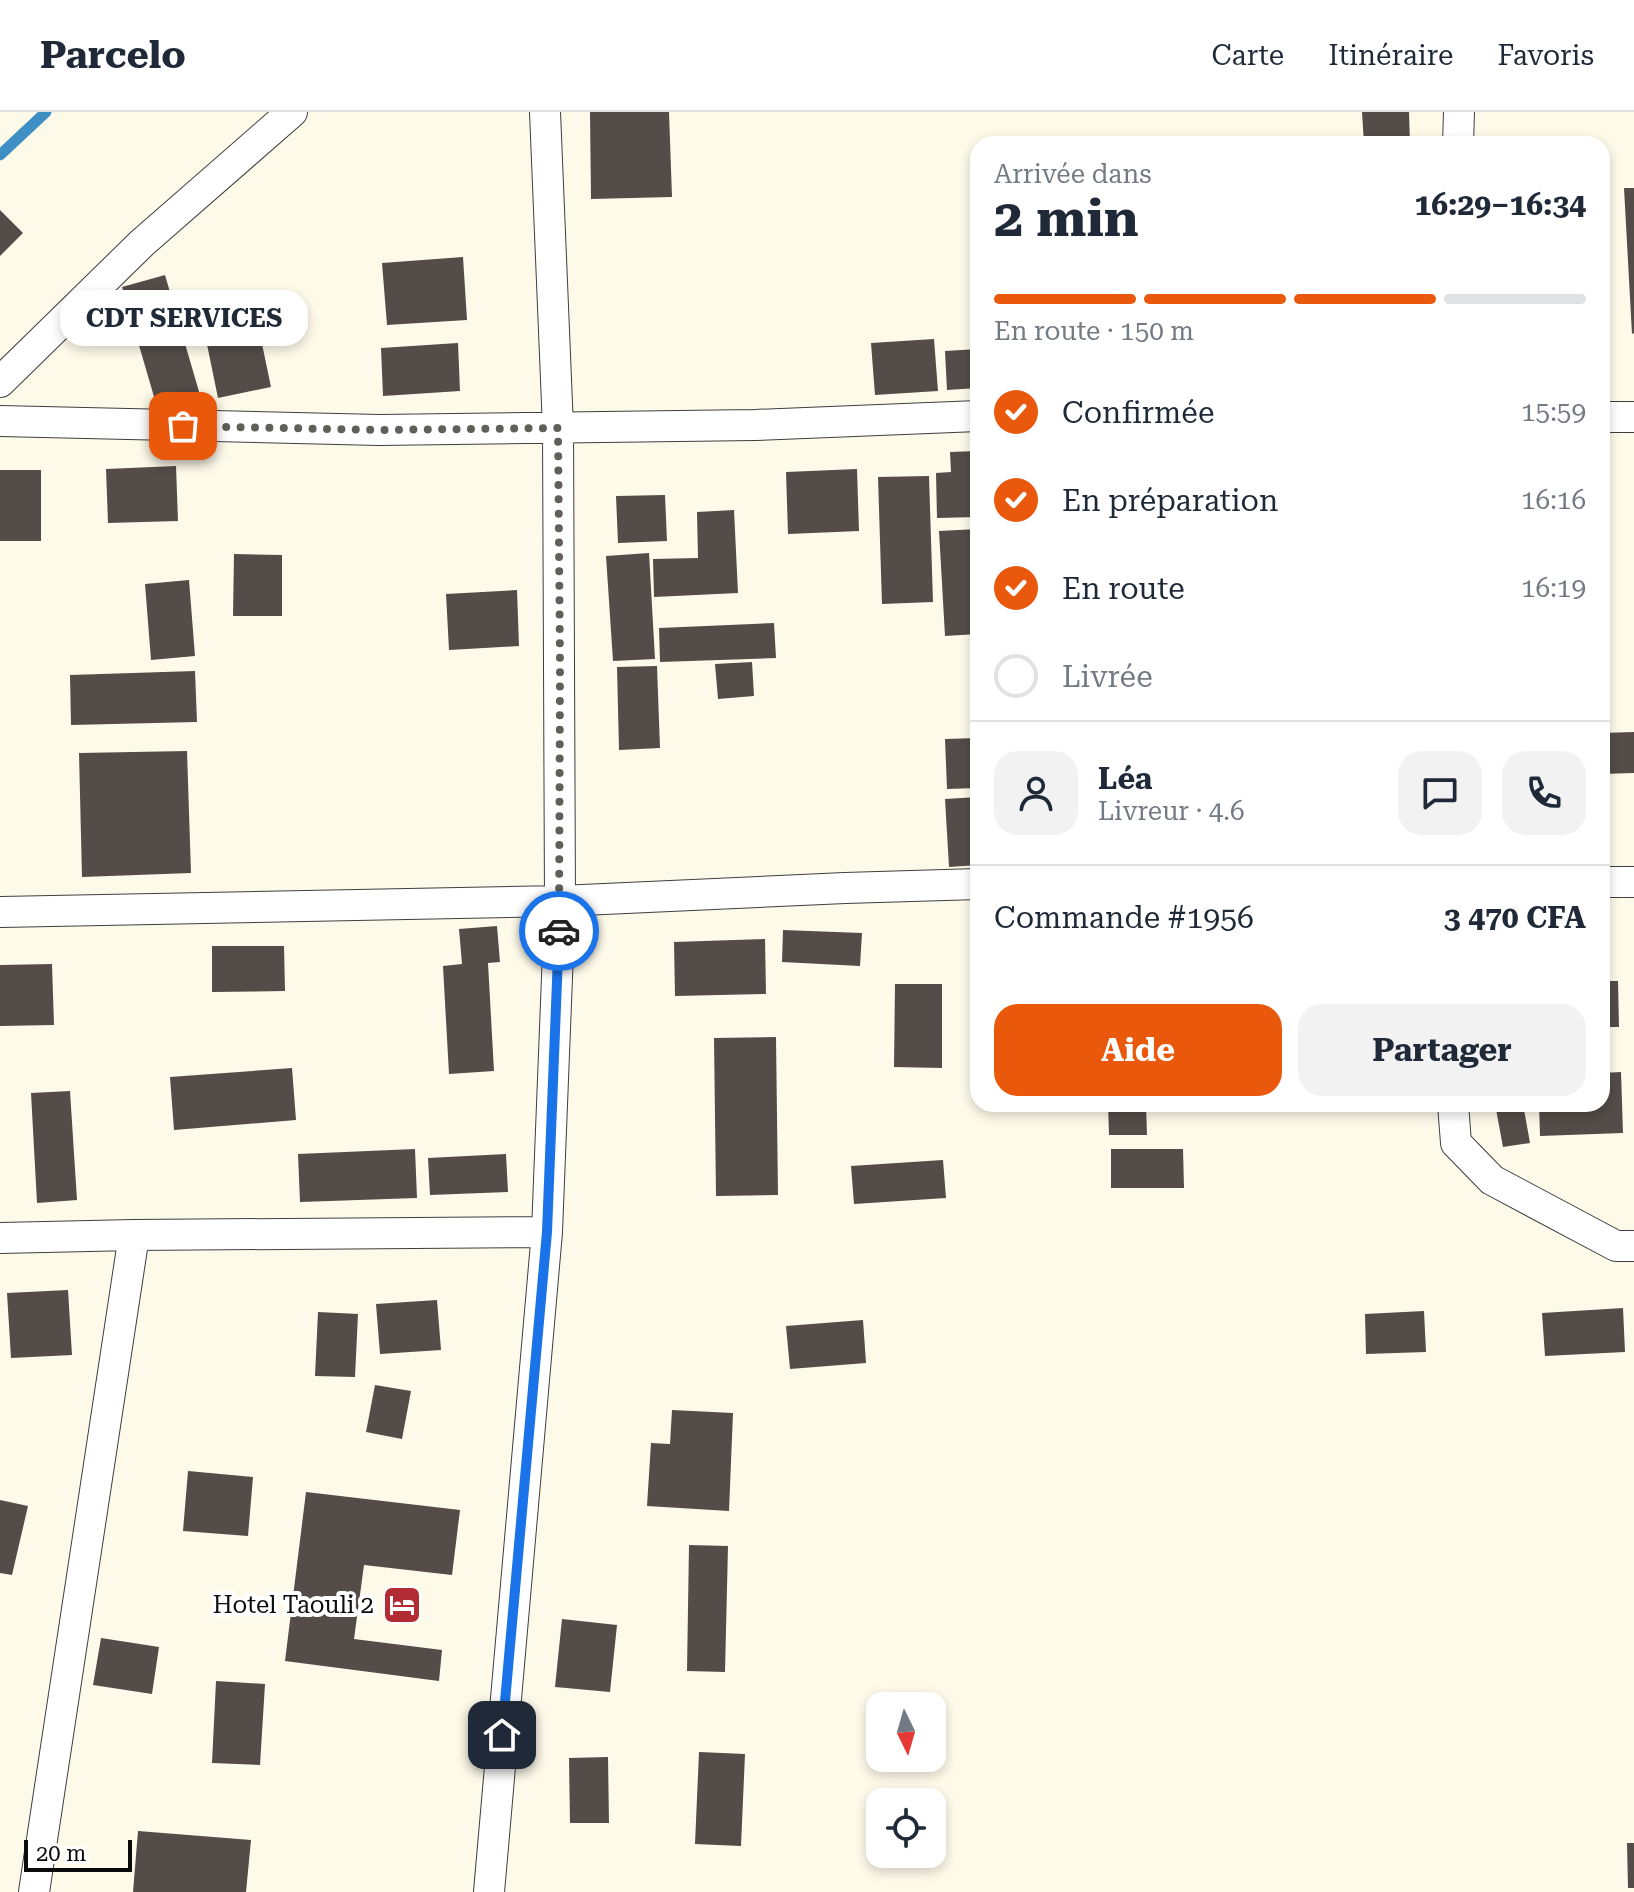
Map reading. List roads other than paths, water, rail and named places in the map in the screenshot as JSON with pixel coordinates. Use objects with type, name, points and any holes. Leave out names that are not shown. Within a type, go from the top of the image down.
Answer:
[{"type":"street","points":[[0,382],[142,243],[292,112]]},
{"type":"street","points":[[489,1892],[547,1232],[560,901],[558,428],[545,112]]},
{"type":"street","points":[[1458,136],[1459,112]]},
{"type":"street","points":[[0,421],[379,430],[755,425],[970,416]]},
{"type":"street","points":[[1610,417],[1634,417]]},
{"type":"street","points":[[1610,882],[1634,882]]},
{"type":"street","points":[[0,912],[560,901],[970,884]]},
{"type":"street","points":[[1454,1112],[1456,1143],[1492,1180],[1616,1246],[1634,1246]]},
{"type":"street","points":[[0,1238],[547,1232]]},
{"type":"street","points":[[34,1892],[134,1235]]},
{"type":"waterway","points":[[0,155],[46,112]]},
{"type":"place","name":"CDT SERVICES","points":[[183,426]]},
{"type":"place","name":"Hotel Taouli 2","points":[[402,1605]]}]
